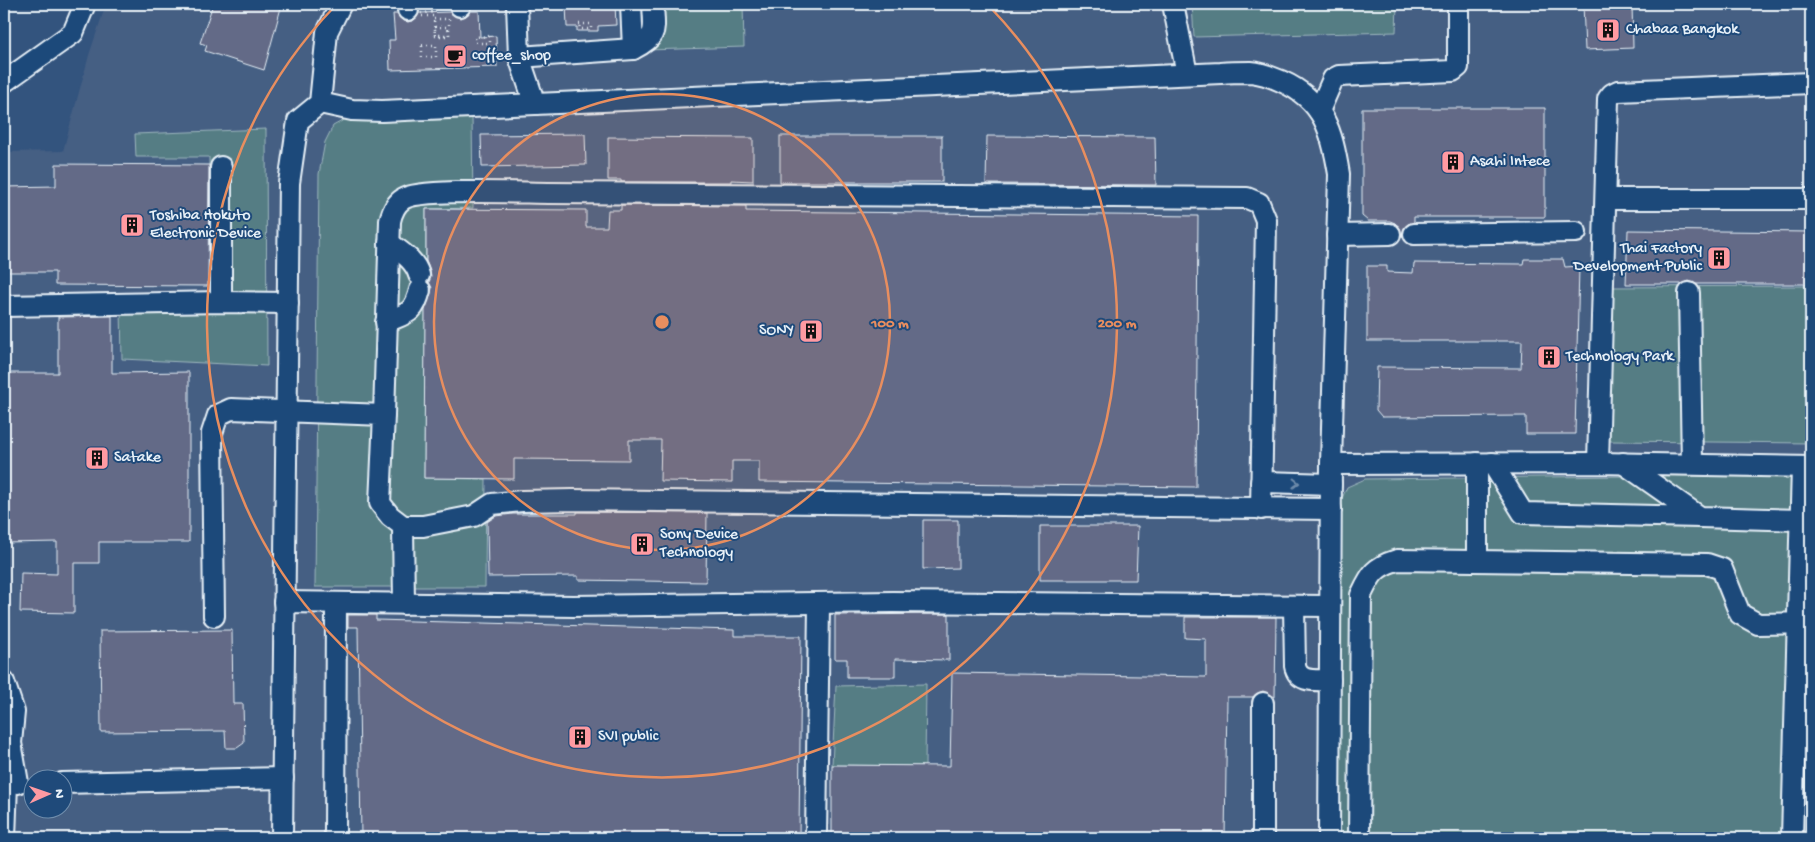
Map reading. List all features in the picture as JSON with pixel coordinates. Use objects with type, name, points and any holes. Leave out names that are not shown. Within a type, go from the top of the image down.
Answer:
[{"type":"street","points":[[4,82],[73,33],[85,4]]},
{"type":"street","points":[[335,838],[287,411],[290,183],[298,122],[320,104],[327,32],[341,4]]},
{"type":"street","points":[[517,4],[519,57],[535,104]]},
{"type":"street","points":[[631,4],[633,49]]},
{"type":"street","points":[[519,57],[633,49],[650,40],[654,32],[653,4]]},
{"type":"street","points":[[1173,4],[1187,74]]},
{"type":"street","points":[[1319,111],[1333,79],[1339,76],[1453,70],[1458,67],[1458,4]]},
{"type":"street","points":[[320,104],[352,110],[382,111],[1253,72],[1272,77],[1307,96],[1319,111],[1328,127],[1339,174],[1331,484],[1329,838]]},
{"type":"street","points":[[1598,462],[1608,99],[1618,91],[1811,84]]},
{"type":"street","points":[[221,168],[221,302]]},
{"type":"street","points":[[1261,508],[1266,220],[1259,203],[1247,198],[449,193],[413,195],[403,199],[393,209],[390,221],[389,243],[380,503],[390,516],[403,526],[424,526],[474,516],[492,504],[572,500],[1331,509]]},
{"type":"street","points":[[1606,199],[1811,199]]},
{"type":"street","points":[[1414,234],[1576,232]]},
{"type":"street","points":[[1337,235],[1390,234]]},
{"type":"street","points":[[386,322],[410,312],[417,303],[420,283],[418,268],[408,257],[389,243]]},
{"type":"street","points":[[1689,294],[1692,464]]},
{"type":"street","points":[[4,306],[221,302],[288,303]]},
{"type":"street","points":[[214,616],[212,433],[218,415],[231,409],[384,415]]},
{"type":"street","points":[[1332,464],[1598,462],[1807,467],[1801,520],[1805,623],[1792,838]]},
{"type":"street","points":[[1484,463],[1523,513],[1801,520]]},
{"type":"street","points":[[1477,561],[1484,463]]},
{"type":"street","points":[[1623,463],[1700,516]]},
{"type":"street","points":[[1261,482],[1331,484]]},
{"type":"street","points":[[403,526],[404,604]]},
{"type":"street","points":[[1359,838],[1361,595],[1372,573],[1384,564],[1397,560],[1706,564],[1722,570],[1740,614],[1758,624],[1805,623]]},
{"type":"street","points":[[310,603],[573,606],[903,602],[1330,606]]},
{"type":"street","points":[[282,838],[282,778],[310,603]]},
{"type":"street","points":[[816,838],[819,604]]},
{"type":"street","points":[[1294,606],[1296,673],[1304,679],[1330,680]]},
{"type":"street","points":[[4,682],[14,712],[7,741],[15,783],[5,838]]},
{"type":"street","points":[[1263,703],[1263,838]]},
{"type":"street","points":[[72,783],[282,778]]},
{"type":"path","points":[[456,9],[449,36],[435,36],[434,19],[456,9]]},
{"type":"path","points":[[413,10],[421,13],[434,12],[434,16],[413,10]]},
{"type":"path","points":[[579,24],[591,24],[591,29],[580,29],[579,24]]},
{"type":"path","points":[[435,27],[448,27],[449,35],[435,35],[435,27]]},
{"type":"path","points":[[490,36],[490,43],[476,43],[476,37],[490,36]]},
{"type":"path","points":[[436,44],[436,57],[422,57],[422,45],[436,44]]},
{"type":"shaded area","points":[[106,4],[1811,4],[1811,838],[4,838],[4,152],[63,151],[89,55]]},
{"type":"green space","points":[[646,4],[743,4],[744,47],[647,50]]},
{"type":"green space","points":[[1192,4],[1397,4],[1396,32],[1194,37]]},
{"type":"green space","points":[[472,114],[473,208],[426,209],[424,478],[486,479],[485,587],[315,587],[319,174],[325,142],[333,126],[351,116]]},
{"type":"green space","points":[[266,129],[267,366],[122,359],[121,309],[209,312],[209,157],[136,157],[135,134]]},
{"type":"green space","points":[[1811,286],[1811,443],[1609,441],[1609,287]]},
{"type":"green space","points":[[1811,474],[1811,838],[1336,838],[1339,505],[1347,487],[1365,479]]},
{"type":"green space","points":[[926,684],[925,766],[832,765],[836,686]]},
{"type":"building","points":[[213,4],[282,4],[264,70],[205,51],[207,45],[200,43]]},
{"type":"building","points":[[566,4],[615,4],[616,25],[598,26],[598,31],[577,31],[577,27],[567,27]]},
{"type":"building","name":"Chabaa Bangkok","points":[[1583,4],[1632,4],[1633,48],[1585,50]]},
{"type":"building","points":[[471,11],[479,11],[480,37],[496,36],[497,67],[390,70],[389,40],[395,40],[393,14],[397,14],[402,20],[408,22],[414,20],[419,13],[450,12],[460,18],[466,16]]},
{"type":"building","name":"Asahi Intece","points":[[1362,108],[1545,108],[1545,217],[1414,217],[1414,222],[1404,228],[1403,236],[1401,236],[1400,228],[1395,223],[1390,221],[1368,221],[1362,216]]},
{"type":"building","points":[[585,134],[586,165],[482,167],[481,135]]},
{"type":"building","points":[[780,136],[942,136],[942,182],[780,182]]},
{"type":"building","points":[[987,136],[1155,137],[1156,185],[986,184]]},
{"type":"building","points":[[608,137],[753,138],[753,181],[621,182],[621,180],[608,180]]},
{"type":"building","name":"Toshiba Hokuto Electronic Device","points":[[56,164],[209,165],[208,286],[55,285],[55,272],[4,272],[4,187],[56,186]]},
{"type":"building","name":"SONY","points":[[621,205],[746,206],[746,211],[1198,216],[1196,487],[759,482],[759,461],[732,461],[732,482],[660,481],[661,440],[629,440],[629,460],[514,459],[514,479],[424,478],[425,310],[432,288],[429,282],[431,277],[430,271],[426,261],[426,209],[586,210],[586,227],[607,227],[608,210],[621,210]]},
{"type":"building","name":"Thai Factory Development Public","points":[[1628,230],[1811,232],[1811,284],[1696,284],[1689,281],[1682,284],[1626,284]]},
{"type":"building","name":"Technology Park","points":[[1524,259],[1563,259],[1565,267],[1579,266],[1575,434],[1526,434],[1526,416],[1382,417],[1376,410],[1377,367],[1521,368],[1522,341],[1367,341],[1367,266],[1387,266],[1387,272],[1413,273],[1414,263],[1523,264]]},
{"type":"building","name":"Satake","points":[[112,316],[112,373],[189,372],[189,542],[99,542],[99,563],[74,563],[74,613],[20,612],[21,573],[57,574],[57,542],[5,543],[4,373],[58,373],[58,317]]},
{"type":"building","name":"Sony Device Technology","points":[[577,512],[707,513],[706,582],[578,580],[578,576],[488,577],[487,522],[496,516],[513,514],[577,514]]},
{"type":"building","points":[[923,520],[958,520],[958,568],[923,569]]},
{"type":"building","points":[[1040,526],[1138,526],[1136,580],[1040,580]]},
{"type":"building","points":[[949,614],[949,660],[895,659],[895,677],[847,677],[847,659],[835,659],[835,615]]},
{"type":"building","name":"SVI public","points":[[348,615],[376,615],[376,620],[734,630],[734,636],[801,636],[799,838],[361,838],[358,627],[348,627]]},
{"type":"building","points":[[1185,617],[1276,617],[1275,697],[1263,691],[1253,697],[1227,697],[1225,838],[832,838],[832,765],[950,766],[952,673],[1206,677],[1206,639],[1185,638]]},
{"type":"building","points":[[232,630],[233,704],[243,704],[244,743],[237,748],[226,748],[225,731],[101,732],[100,631]]},
{"type":"place","name":"Chabaa Bangkok","points":[[1608,30]]},
{"type":"place","name":"coffee_shop","points":[[455,56]]},
{"type":"place","name":"Asahi Intece","points":[[1453,162]]},
{"type":"place","name":"Toshiba Hokuto Electronic Device","points":[[132,225]]},
{"type":"place","name":"Thai Factory Development Public","points":[[1719,258]]},
{"type":"place","name":"SONY","points":[[811,331]]},
{"type":"place","name":"Technology Park","points":[[1549,357]]},
{"type":"place","name":"Satake","points":[[97,458]]},
{"type":"place","name":"Sony Device Technology","points":[[642,544]]},
{"type":"place","name":"SVI public","points":[[580,737]]}]
